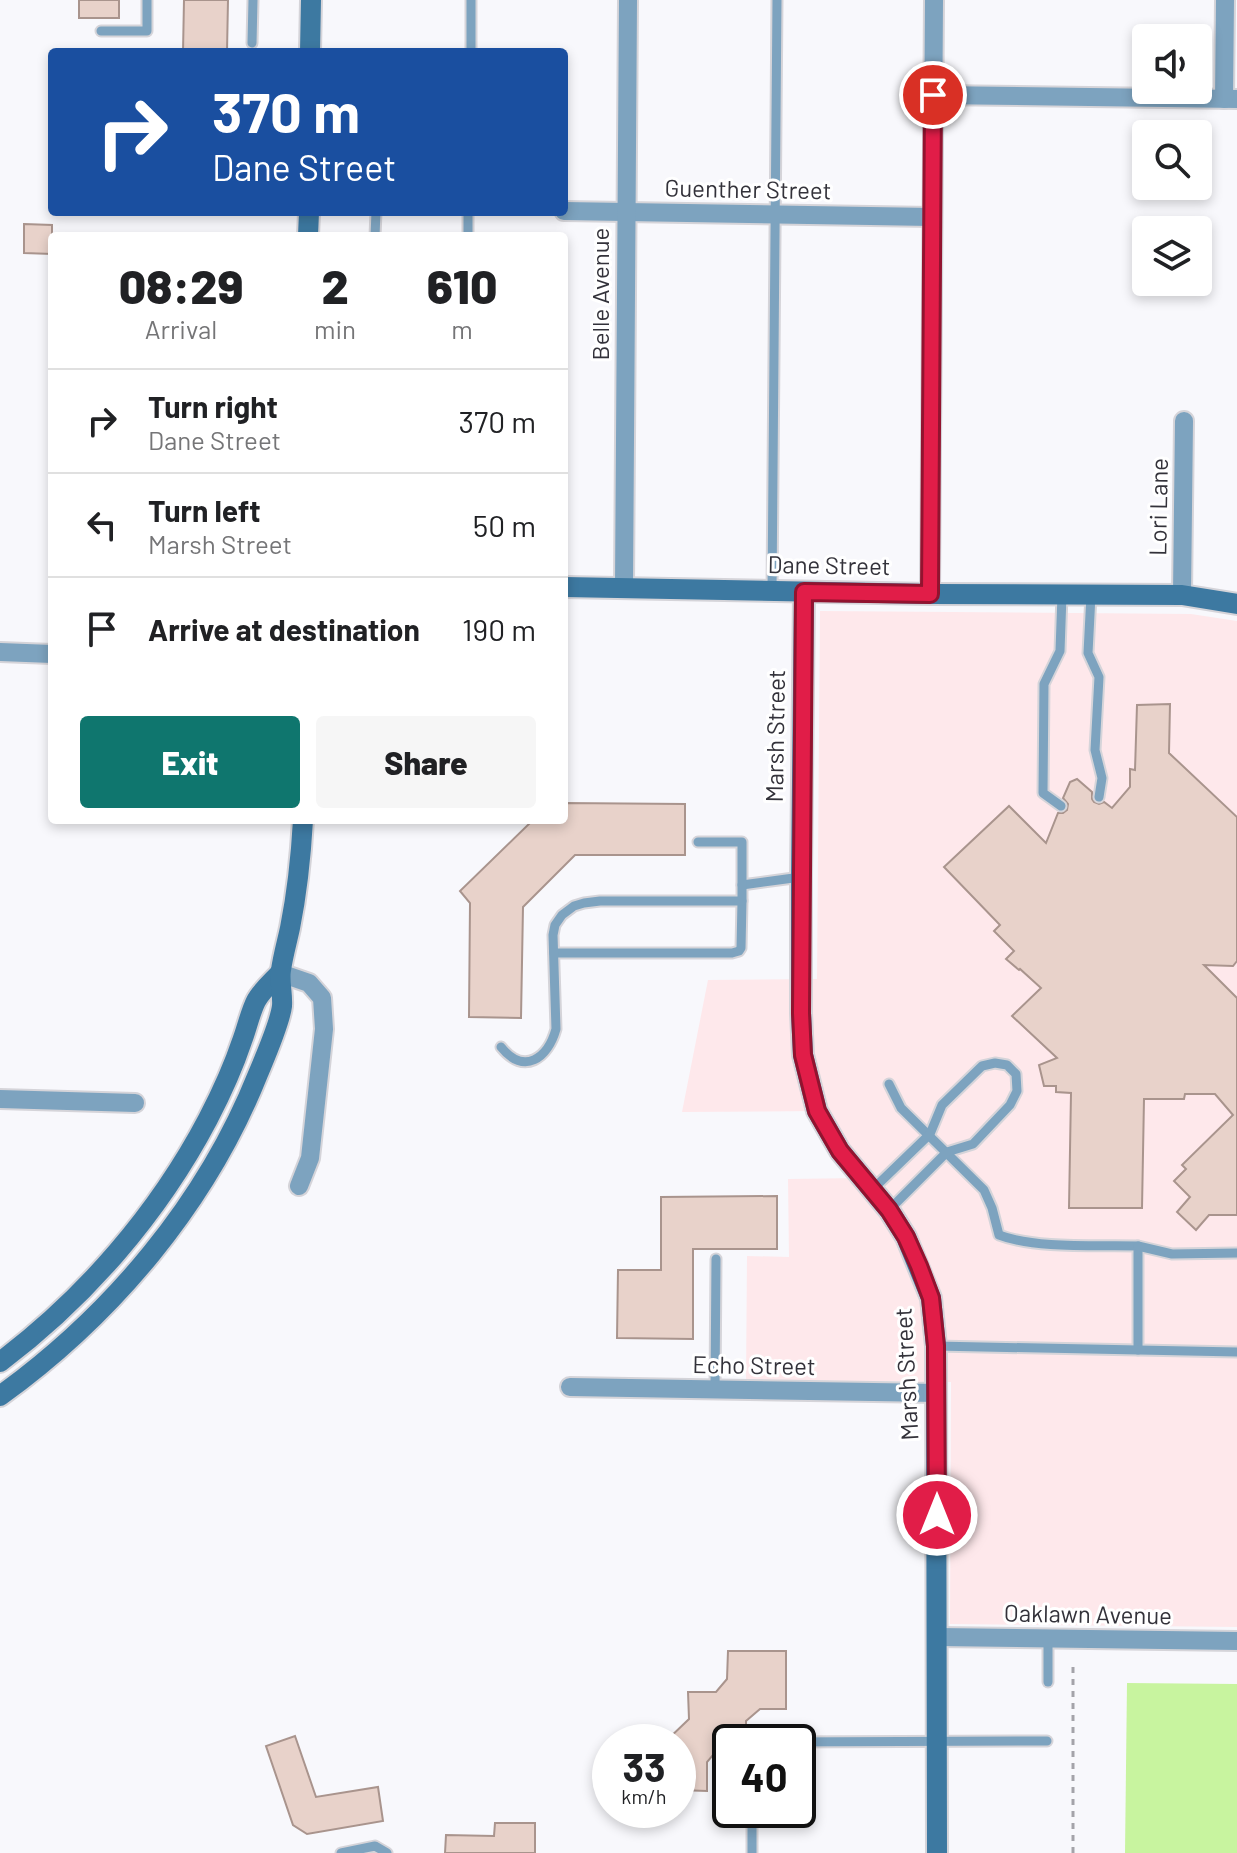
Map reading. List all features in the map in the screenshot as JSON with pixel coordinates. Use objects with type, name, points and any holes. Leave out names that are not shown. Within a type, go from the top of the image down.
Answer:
[{"type":"street","points":[[310,48],[311,0]]},
{"type":"street","name":"Belle Avenue","points":[[624,587],[628,0]]},
{"type":"street","points":[[930,594],[934,0]]},
{"type":"street","points":[[933,95],[1230,99],[1225,0]]},
{"type":"street","name":"Guenther Street","points":[[568,211],[932,217]]},
{"type":"street","name":"Lori Lane","points":[[1182,595],[1184,421]]},
{"type":"street","name":"Dane Street","points":[[568,587],[1182,595],[1237,604]]},
{"type":"street","name":"Marsh Street","points":[[804,592],[803,1055],[817,1111],[840,1151],[889,1210],[906,1237],[931,1298],[937,1393],[937,1853]]},
{"type":"street","points":[[0,652],[48,654]]},
{"type":"street","points":[[0,1396],[81,1330],[143,1265],[175,1223],[231,1132],[251,1091],[282,1007],[280,973],[296,891],[303,824]]},
{"type":"street","points":[[280,973],[309,983],[322,998],[324,1029],[310,1158],[299,1186]]},
{"type":"street","points":[[0,1362],[35,1335],[82,1291],[145,1218],[208,1120],[257,999],[280,973]]},
{"type":"street","points":[[0,1099],[135,1103]]},
{"type":"street","name":"Echo Street","points":[[570,1387],[937,1393]]},
{"type":"street","name":"Oaklawn Avenue","points":[[937,1637],[1237,1641]]},
{"type":"lane","points":[[101,31],[147,31],[147,0]]},
{"type":"lane","points":[[252,43],[253,0]]},
{"type":"lane","points":[[471,0],[471,48]]},
{"type":"lane","points":[[772,591],[777,0]]},
{"type":"lane","points":[[1061,806],[1043,793],[1044,684],[1060,651],[1062,595]]},
{"type":"lane","points":[[1091,595],[1088,653],[1099,677],[1095,750],[1102,778],[1099,797]]},
{"type":"lane","points":[[554,953],[739,951],[742,842],[698,842]]},
{"type":"lane","points":[[742,885],[801,877]]},
{"type":"lane","points":[[501,1047],[516,1061],[524,1062],[537,1059],[552,1042],[556,1029],[555,925],[574,906],[600,901],[742,901]]},
{"type":"lane","points":[[873,1190],[928,1136],[942,1105],[982,1066],[995,1063],[1007,1065],[1016,1074],[1017,1091],[1010,1105],[973,1144],[947,1152],[889,1210]]},
{"type":"lane","points":[[889,1084],[901,1108],[984,1190],[999,1235],[1014,1241],[1138,1246],[1172,1254],[1237,1253]]},
{"type":"lane","points":[[1138,1246],[1138,1350]]},
{"type":"lane","points":[[715,1389],[716,1259]]},
{"type":"lane","points":[[936,1346],[1237,1352]]},
{"type":"lane","points":[[1048,1638],[1048,1682]]},
{"type":"lane","points":[[816,1742],[1047,1741]]},
{"type":"lane","points":[[752,1828],[752,1853]]},
{"type":"lane","points":[[341,1853],[375,1846],[387,1853]]},
{"type":"path","points":[[1073,1664],[1073,1853]]},
{"type":"shaded area","points":[[820,611],[1191,614],[1237,621],[1237,1627],[950,1624],[951,1382],[746,1380],[747,1256],[789,1257],[788,1179],[860,1178],[816,1111],[682,1112],[708,980],[817,979]]},
{"type":"green space","points":[[1127,1683],[1237,1684],[1237,1853],[1125,1853]]},
{"type":"building","points":[[79,0],[119,0],[119,18],[79,18]]},
{"type":"building","points":[[184,0],[228,0],[227,48],[183,48]]},
{"type":"building","points":[[24,224],[52,225],[52,232],[48,232],[48,254],[24,253]]},
{"type":"building","points":[[1170,704],[1169,753],[1237,817],[1237,961],[1233,966],[1204,965],[1237,998],[1237,1215],[1209,1215],[1196,1230],[1177,1212],[1190,1197],[1174,1181],[1186,1169],[1182,1165],[1233,1115],[1215,1094],[1185,1094],[1184,1099],[1144,1099],[1142,1208],[1069,1208],[1071,1093],[1056,1092],[1056,1086],[1044,1086],[1039,1065],[1057,1058],[1012,1016],[1041,988],[1006,959],[1014,951],[994,931],[1000,925],[944,867],[1009,806],[1046,843],[1058,813],[1067,810],[1068,804],[1063,798],[1070,782],[1077,779],[1092,792],[1094,802],[1104,802],[1112,808],[1130,787],[1130,769],[1135,770],[1137,705]]},
{"type":"building","points":[[568,803],[685,804],[685,855],[575,855],[523,907],[521,1018],[469,1017],[470,903],[460,891],[529,824],[568,824]]},
{"type":"building","points":[[777,1196],[777,1249],[693,1249],[693,1339],[617,1338],[618,1270],[661,1270],[661,1197]]},
{"type":"building","points":[[728,1651],[786,1651],[786,1709],[760,1709],[746,1724],[712,1724],[707,1791],[696,1791],[696,1724],[684,1724],[689,1719],[688,1692],[716,1692],[727,1679]]},
{"type":"building","points":[[295,1736],[316,1797],[378,1787],[383,1821],[307,1834],[293,1825],[266,1746]]},
{"type":"building","points":[[495,1823],[535,1823],[535,1853],[445,1853],[446,1835],[494,1836]]},
{"type":"route","points":[[933,95],[930,594],[804,592],[801,1013],[803,1055],[817,1111],[840,1151],[889,1210],[906,1237],[931,1298],[936,1346],[937,1515]]}]
